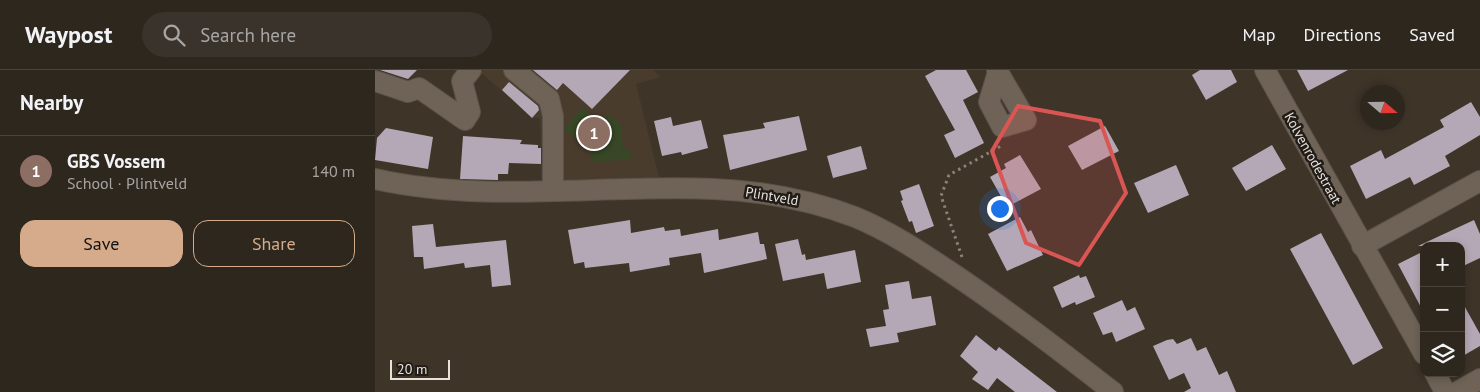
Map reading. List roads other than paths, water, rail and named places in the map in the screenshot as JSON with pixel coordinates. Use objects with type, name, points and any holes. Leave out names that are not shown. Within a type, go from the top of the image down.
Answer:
[{"type":"street","points":[[375,81],[408,92],[419,88],[465,120],[470,112],[462,81],[471,70]]},
{"type":"street","points":[[514,70],[549,99],[553,116],[553,191]]},
{"type":"street","name":"Kolvenrodestraat","points":[[1265,70],[1420,347]]},
{"type":"street","points":[[998,71],[1026,120],[1013,124]]},
{"type":"street","name":"Plintveld","points":[[375,179],[452,191],[714,189],[796,200],[837,211],[872,225],[918,251],[1003,307],[1113,392]]},
{"type":"street","points":[[1362,246],[1480,181]]},
{"type":"street","points":[[1437,377],[1445,392]]},
{"type":"street","points":[[1457,392],[1480,379]]},
{"type":"place","name":"GBS Vossem","points":[[594,133]]}]
